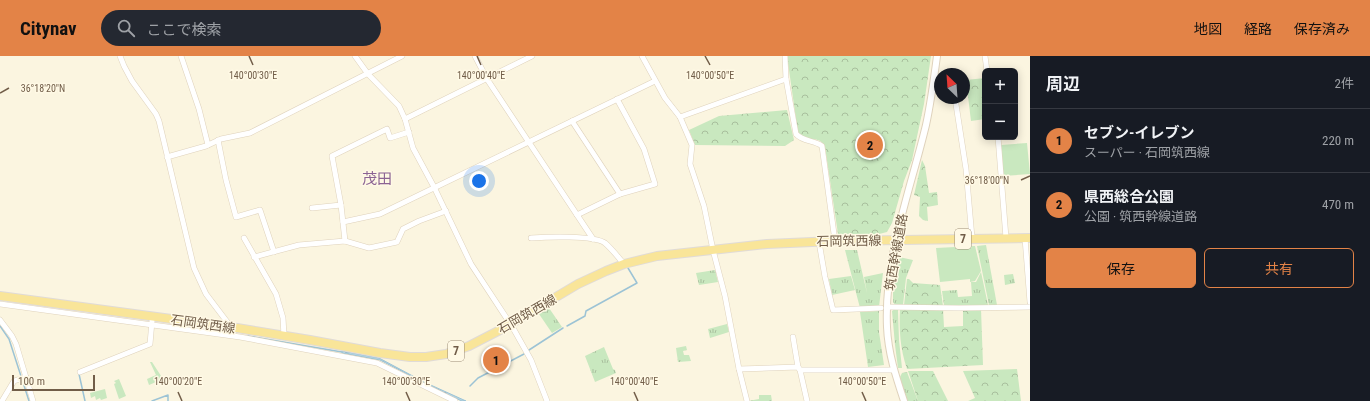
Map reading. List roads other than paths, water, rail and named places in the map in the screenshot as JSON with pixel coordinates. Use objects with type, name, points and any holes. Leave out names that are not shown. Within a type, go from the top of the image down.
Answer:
[{"type":"main road","name":"石岡筑西線","points":[[0,296],[152,320],[231,327],[241,333],[284,336],[380,353],[421,357],[440,355],[469,346],[578,284],[606,270],[657,256],[767,244],[972,238],[1028,238]]},
{"type":"street","points":[[128,56],[121,58],[132,81],[156,114],[161,129],[194,268],[206,294],[231,327]]},
{"type":"street","points":[[181,56],[199,108],[208,145]]},
{"type":"street","points":[[355,56],[368,74],[399,106],[405,119],[413,148],[434,187],[471,264],[510,324],[531,360],[547,401]]},
{"type":"street","points":[[167,157],[208,145],[218,140],[250,133],[402,56]]},
{"type":"street","points":[[475,56],[487,79],[594,239]]},
{"type":"street","points":[[405,119],[532,56]]},
{"type":"street","points":[[642,56],[665,98],[680,117],[692,145],[690,164],[704,206],[747,401]]},
{"type":"street","points":[[785,56],[786,79],[796,134],[799,138],[805,141],[817,142],[822,146],[835,242]]},
{"type":"street","name":"筑西幹線道路","points":[[904,401],[889,349],[884,307],[889,285],[895,240],[926,124],[937,56]]},
{"type":"street","points":[[985,56],[987,68]]},
{"type":"street","points":[[680,117],[786,79]]},
{"type":"street","points":[[343,222],[380,214],[655,81]]},
{"type":"street","points":[[577,215],[620,194],[655,184],[644,149],[617,99]]},
{"type":"street","points":[[956,104],[966,168],[972,238]]},
{"type":"street","points":[[572,121],[620,194]]},
{"type":"street","points":[[345,241],[341,205],[332,156],[387,129],[390,138],[409,132]]},
{"type":"street","points":[[218,140],[226,180],[236,217],[260,210],[274,252]]},
{"type":"street","points":[[998,140],[1006,238]]},
{"type":"street","points":[[312,208],[341,205]]},
{"type":"street","points":[[254,257],[299,245],[345,241],[369,248],[397,242],[403,229],[419,221],[446,211]]},
{"type":"street","points":[[531,238],[557,237],[594,239],[604,242],[624,264]]},
{"type":"street","points":[[244,238],[276,294],[283,318],[284,336]]},
{"type":"street","points":[[1028,238],[1030,302]]},
{"type":"street","points":[[819,242],[833,310],[884,307],[1030,307]]},
{"type":"street","points":[[0,304],[152,320],[241,333],[377,363],[455,401]]},
{"type":"street","points":[[0,320],[16,344],[33,401]]},
{"type":"street","points":[[80,372],[150,344],[152,320]]},
{"type":"street","points":[[793,337],[807,401]]},
{"type":"street","points":[[739,369],[799,368],[894,370]]},
{"type":"street","points":[[2,401],[14,381],[26,377]]},
{"type":"water","points":[[342,351],[379,358],[424,382],[466,401],[450,396],[380,360],[342,353]]},
{"type":"waterway","points":[[567,326],[585,316],[586,311],[637,283],[628,268]]},
{"type":"waterway","points":[[0,326],[9,339],[29,401]]},
{"type":"waterway","points":[[529,350],[563,328]]},
{"type":"waterway","points":[[248,336],[342,352]]},
{"type":"waterway","points":[[470,386],[478,378],[524,354]]},
{"type":"waterway","points":[[79,374],[85,401]]},
{"type":"waterway","points":[[152,401],[168,395],[168,401]]},
{"type":"place","name":"県西総合公園","points":[[870,145]]},
{"type":"place","name":"セブン-イレブン","points":[[496,360]]},
{"type":"district","name":"茂田","points":[[377,179]]}]
